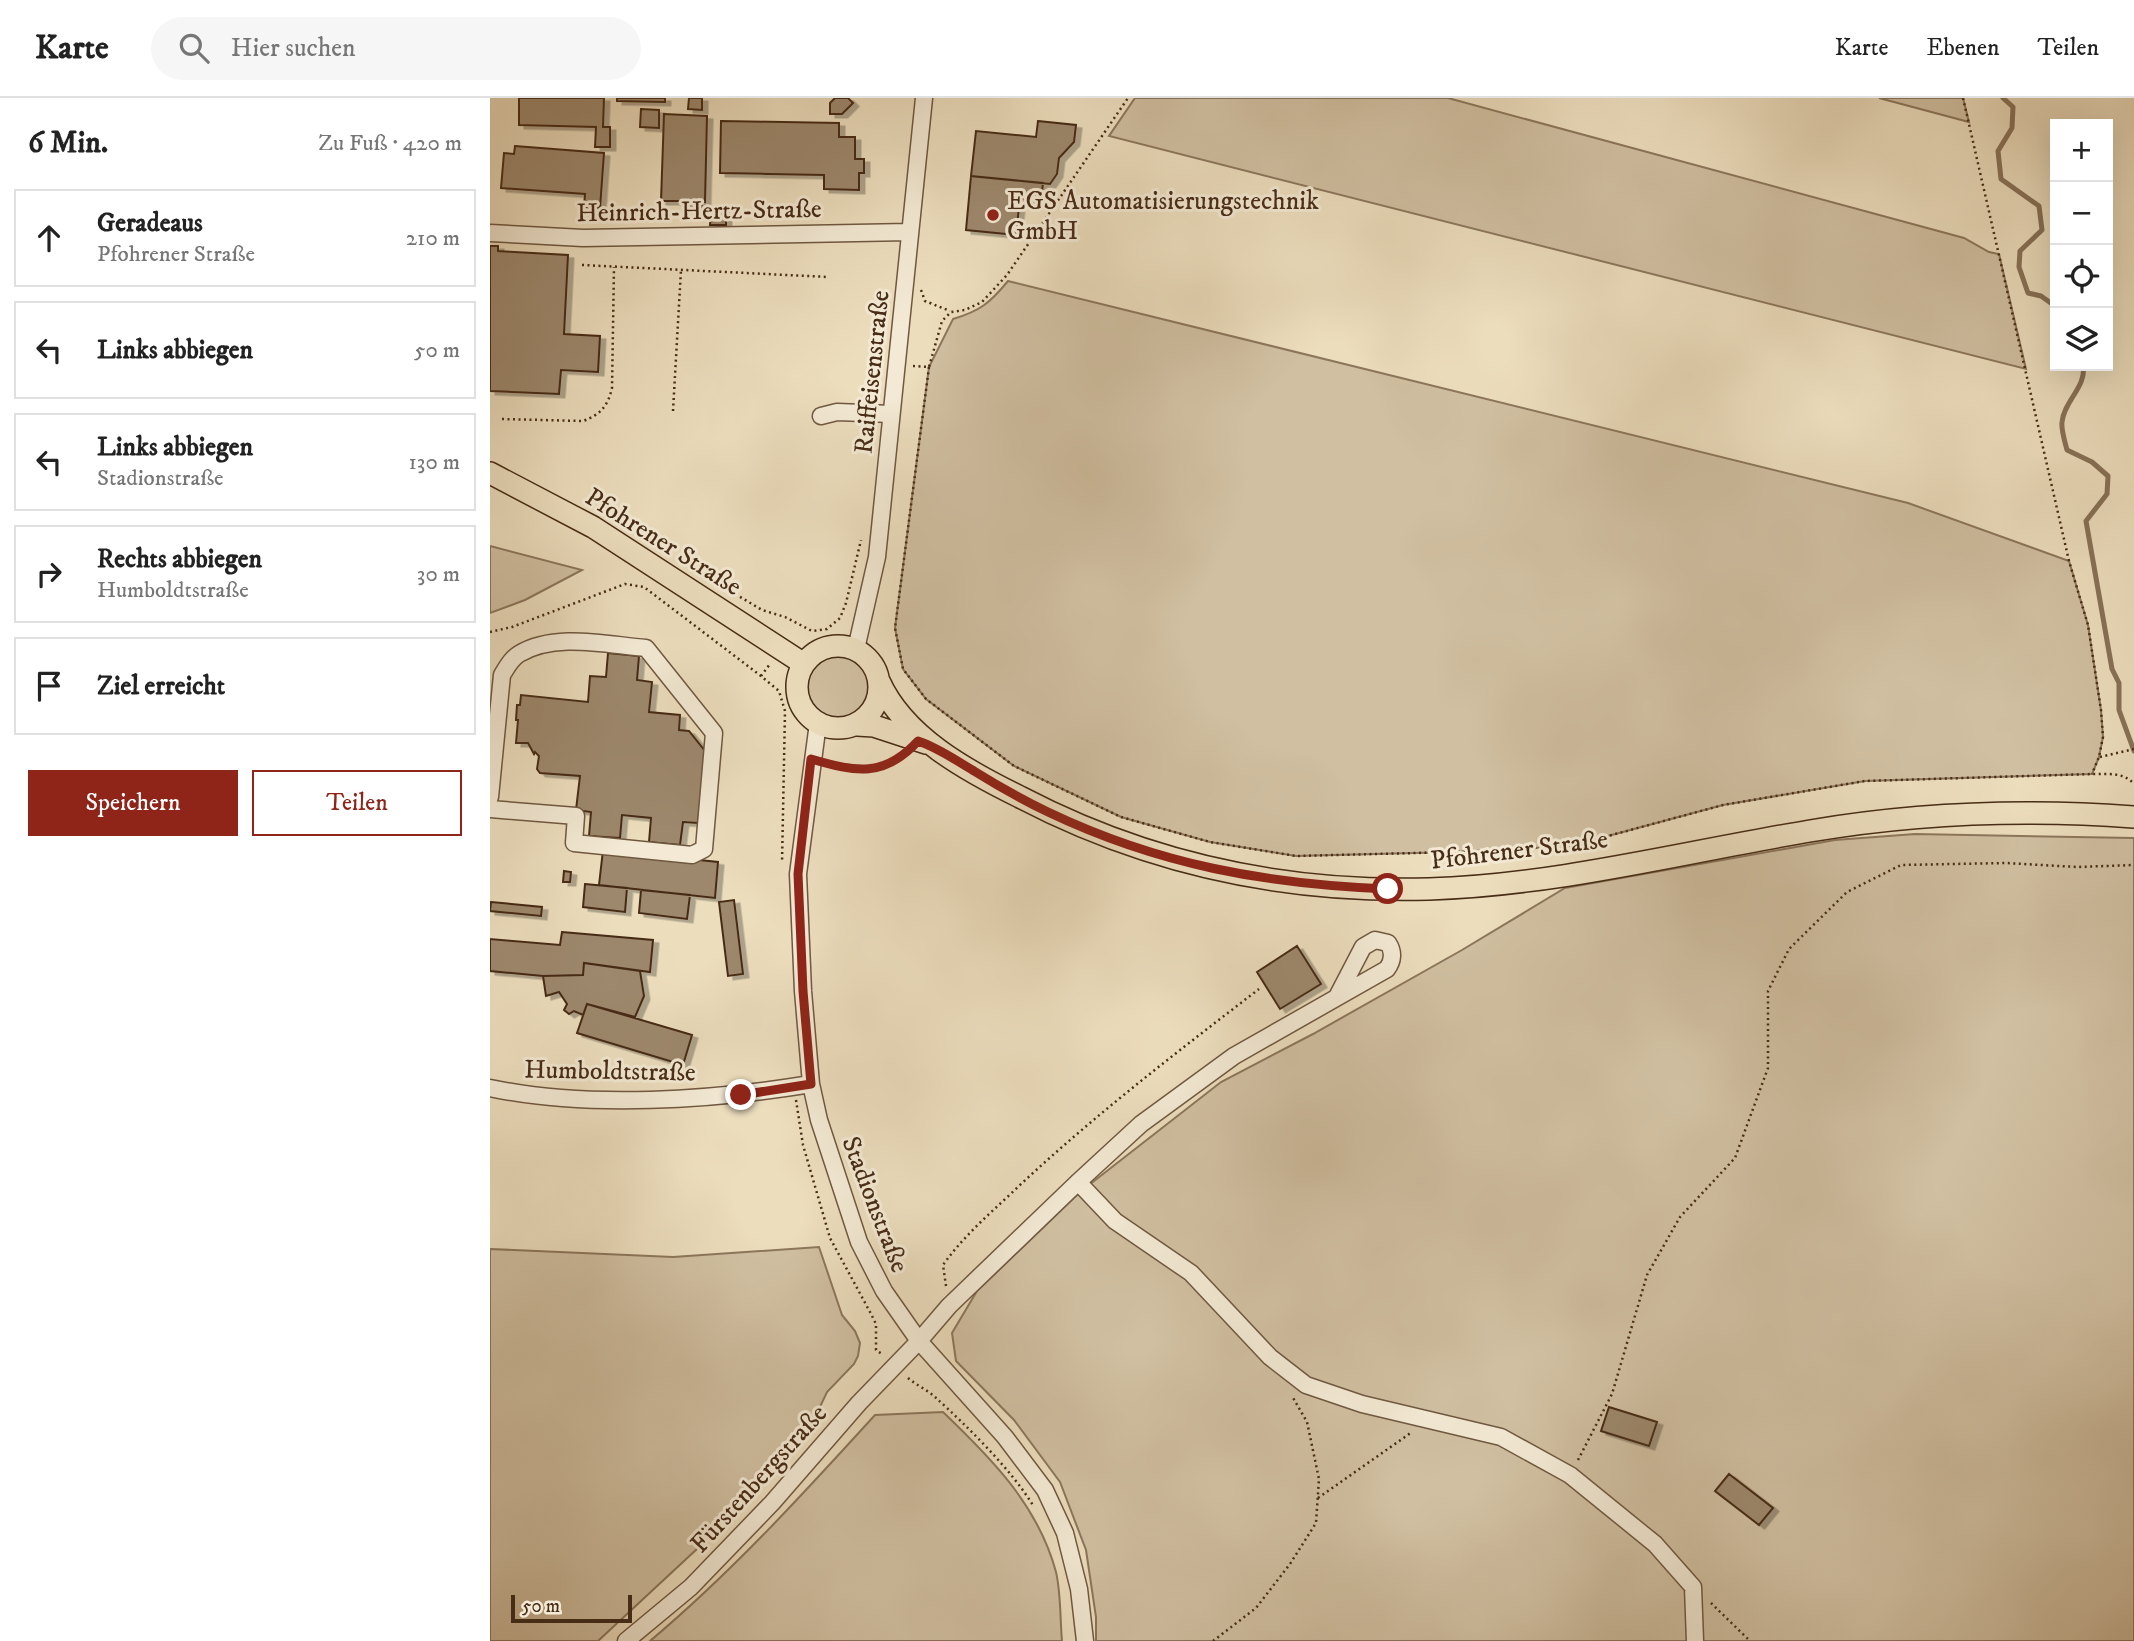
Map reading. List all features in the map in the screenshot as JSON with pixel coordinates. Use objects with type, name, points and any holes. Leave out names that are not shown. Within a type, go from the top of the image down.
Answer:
[{"type":"main road","name":"Pfohrener Straße","points":[[490,473],[593,527],[804,664]]},
{"type":"main road","points":[[838,646],[856,649],[874,667],[880,681],[880,694],[875,706],[868,717],[844,729],[818,723],[807,715],[800,703],[798,676],[804,664],[813,654],[825,648],[838,646]]},
{"type":"main road","name":"Pfohrener Straße","points":[[880,681],[888,701],[927,744]]},
{"type":"main road","name":"Pfohrener Straße","points":[[857,724],[873,726],[927,744],[1008,792],[1075,825],[1125,845],[1209,868],[1298,883],[1343,887],[1432,889],[1521,880],[1607,868],[1813,830],[1902,820],[2013,814],[2134,817]]},
{"type":"street","name":"Raiffeisenstraße","points":[[856,649],[877,557],[924,98]]},
{"type":"street","name":"Heinrich-Hertz-Straße","points":[[490,233],[583,238],[909,232]]},
{"type":"street","points":[[821,416],[837,412],[891,414]]},
{"type":"street","points":[[490,797],[502,675],[510,662],[520,654],[537,647],[558,641],[646,648],[714,733],[704,849],[692,855],[575,843],[576,816],[490,808]]},
{"type":"street","name":"Stadionstraße","points":[[818,723],[811,759],[798,874],[803,991],[811,1084],[819,1120],[859,1241],[884,1291],[919,1341],[1005,1437],[1045,1490],[1065,1533],[1079,1589],[1085,1641]]},
{"type":"street","name":"Fürstenbergstraße","points":[[626,1641],[691,1587],[772,1503],[859,1403],[950,1306],[1077,1182],[1141,1124],[1234,1056],[1338,995]]},
{"type":"street","name":"Humboldtstraße","points":[[490,1088],[567,1097],[667,1099],[741,1095],[811,1084]]},
{"type":"street","points":[[1077,1182],[1115,1221],[1191,1273],[1270,1357],[1306,1385],[1362,1404],[1501,1437],[1570,1475],[1656,1544],[1693,1587],[1695,1641]]},
{"type":"path","points":[[921,283],[925,301],[951,312],[965,310],[982,302],[1007,275],[1128,98]]},
{"type":"path","points":[[1963,98],[2069,561],[2088,625],[2103,737],[2092,774]]},
{"type":"path","points":[[582,265],[828,277]]},
{"type":"path","points":[[502,419],[583,421],[593,417],[607,405],[612,388],[614,267]]},
{"type":"path","points":[[674,411],[681,270]]},
{"type":"path","points":[[951,312],[942,321],[929,367],[895,628],[903,669],[926,699],[1014,766],[1121,817],[1210,842],[1296,856],[1455,852],[1571,846],[1723,805],[1865,782],[2092,774],[2119,775],[2132,780],[2134,784]]},
{"type":"path","points":[[897,365],[929,367]]},
{"type":"path","points":[[797,624],[812,631],[827,629],[840,618],[862,538]]},
{"type":"path","points":[[490,632],[625,584],[644,587],[761,676]]},
{"type":"path","points":[[811,759],[850,769],[874,769],[890,764],[927,744]]},
{"type":"path","points":[[2099,757],[2134,749]]},
{"type":"path","points":[[1570,1475],[1612,1394],[1647,1275],[1680,1217],[1735,1158],[1768,1068],[1768,991],[1790,949],[1847,892],[1901,865],[2006,863],[2077,867],[2134,866]]},
{"type":"path","points":[[950,1306],[943,1265],[959,1242],[1045,1162],[1134,1085],[1259,989]]},
{"type":"path","points":[[794,1087],[803,1145],[830,1238],[876,1324],[876,1350],[897,1364],[909,1379],[932,1394],[982,1444],[1027,1495],[1039,1516]]},
{"type":"path","points":[[1213,1641],[1256,1608],[1290,1564],[1316,1523],[1319,1479],[1307,1422],[1288,1389]]},
{"type":"path","points":[[1318,1498],[1427,1421]]},
{"type":"path","points":[[1693,1587],[1750,1641]]},
{"type":"shaded area","points":[[1135,98],[1448,98],[1964,238],[1989,252],[1999,254],[2026,369],[1109,136]]},
{"type":"shaded area","points":[[1879,98],[1963,98],[1969,122]]},
{"type":"shaded area","points":[[1008,281],[1908,503],[2069,561],[2088,625],[2101,710],[2103,737],[2092,774],[1865,781],[1723,805],[1571,846],[1455,852],[1296,856],[1210,842],[1121,817],[1014,766],[926,699],[903,669],[895,628],[929,367],[953,319],[984,305]]},
{"type":"shaded area","points":[[490,546],[582,570],[525,600],[490,613]]},
{"type":"shaded area","points":[[846,652],[859,658],[868,667],[872,673],[872,701],[864,712],[853,720],[832,722],[814,712],[806,701],[804,680],[814,662],[825,654]]},
{"type":"shaded area","points":[[1915,834],[2134,838],[2134,1641],[1096,1641],[1096,1617],[1086,1550],[1060,1482],[1014,1420],[956,1361],[952,1333],[977,1291],[1080,1192],[1221,1082],[1462,950],[1565,888],[1835,840]]},
{"type":"shaded area","points":[[819,1247],[842,1315],[855,1331],[860,1343],[854,1364],[827,1392],[810,1421],[698,1548],[598,1641],[490,1641],[490,1249],[673,1257]]},
{"type":"shaded area","points":[[943,1412],[1011,1484],[1038,1525],[1056,1572],[1062,1641],[650,1641],[738,1560],[875,1415]]},
{"type":"building","points":[[519,98],[604,98],[603,127],[610,127],[610,147],[595,147],[596,127],[519,125]]},
{"type":"building","points":[[617,98],[665,98],[665,102],[617,101]]},
{"type":"building","points":[[689,98],[702,98],[702,110],[688,109]]},
{"type":"building","points":[[835,98],[848,98],[853,103],[842,114],[830,114],[830,103]]},
{"type":"building","points":[[641,109],[659,110],[659,128],[640,127]]},
{"type":"building","points":[[664,114],[707,116],[705,202],[702,202],[701,209],[688,209],[688,201],[661,201]]},
{"type":"building","points":[[721,121],[839,123],[839,137],[855,137],[855,159],[864,159],[864,173],[859,173],[859,190],[824,189],[824,175],[720,173]]},
{"type":"building","points":[[1038,121],[1076,125],[1074,142],[1059,158],[1057,174],[1050,184],[971,176],[976,131],[1036,137]]},
{"type":"building","points":[[515,146],[604,153],[600,208],[584,207],[585,194],[501,188],[504,153],[514,154]]},
{"type":"building","name":"EGS Automatisierungstechnik GmbH","points":[[971,176],[1043,183],[1041,201],[1020,198],[1016,235],[966,230]]},
{"type":"building","points":[[711,209],[726,210],[726,225],[710,225]]},
{"type":"building","points":[[490,246],[498,246],[498,251],[568,255],[564,334],[600,336],[598,372],[561,370],[559,394],[490,391]]},
{"type":"building","points":[[608,653],[639,656],[637,680],[652,682],[649,712],[680,715],[679,730],[689,731],[705,751],[698,823],[683,822],[680,845],[649,842],[651,818],[622,815],[620,838],[589,836],[591,812],[576,810],[580,776],[540,773],[537,769],[539,756],[535,752],[534,754],[528,743],[516,743],[517,705],[520,705],[521,695],[588,702],[590,676],[606,677]]},
{"type":"building","points":[[603,850],[718,862],[715,898],[599,885]]},
{"type":"building","points":[[564,871],[571,872],[570,882],[563,882]]},
{"type":"building","points":[[585,884],[627,888],[625,912],[583,907]]},
{"type":"building","points":[[641,890],[690,895],[687,919],[639,913]]},
{"type":"building","points":[[734,900],[743,974],[728,976],[719,902]]},
{"type":"building","points":[[491,902],[542,907],[541,916],[490,911]]},
{"type":"building","points":[[562,932],[653,940],[650,972],[584,963],[583,975],[543,976],[490,971],[490,939],[560,945]]},
{"type":"building","points":[[1297,946],[1321,984],[1280,1009],[1257,972]]},
{"type":"building","points":[[584,963],[640,971],[644,996],[635,1017],[587,1004],[583,1015],[574,1011],[569,1014],[564,1010],[567,1004],[559,992],[546,996],[543,976],[583,975]]},
{"type":"building","points":[[587,1004],[692,1035],[683,1065],[577,1033]]},
{"type":"building","points":[[1609,1407],[1657,1422],[1649,1446],[1601,1431]]},
{"type":"building","points":[[1729,1474],[1773,1508],[1759,1525],[1715,1491]]},
{"type":"waterway","points":[[2003,98],[2013,107],[2012,128],[1998,151],[2001,179],[2039,206],[2042,230],[2020,251],[2019,267],[2028,293],[2041,296],[2050,302]]},
{"type":"waterway","points":[[2083,371],[2079,387],[2064,414],[2062,429],[2067,450],[2092,462],[2108,476],[2107,494],[2086,521],[2112,669],[2119,683],[2119,710],[2134,751]]},
{"type":"place","name":"EGS Automatisierungstechnik GmbH","points":[[993,215]]},
{"type":"route","points":[[741,1095],[811,1084],[803,991],[798,874],[811,759],[850,769],[874,769],[890,764],[907,753],[918,741],[935,746],[1008,792],[1046,811],[1125,845],[1166,858],[1254,877],[1388,889]]}]
